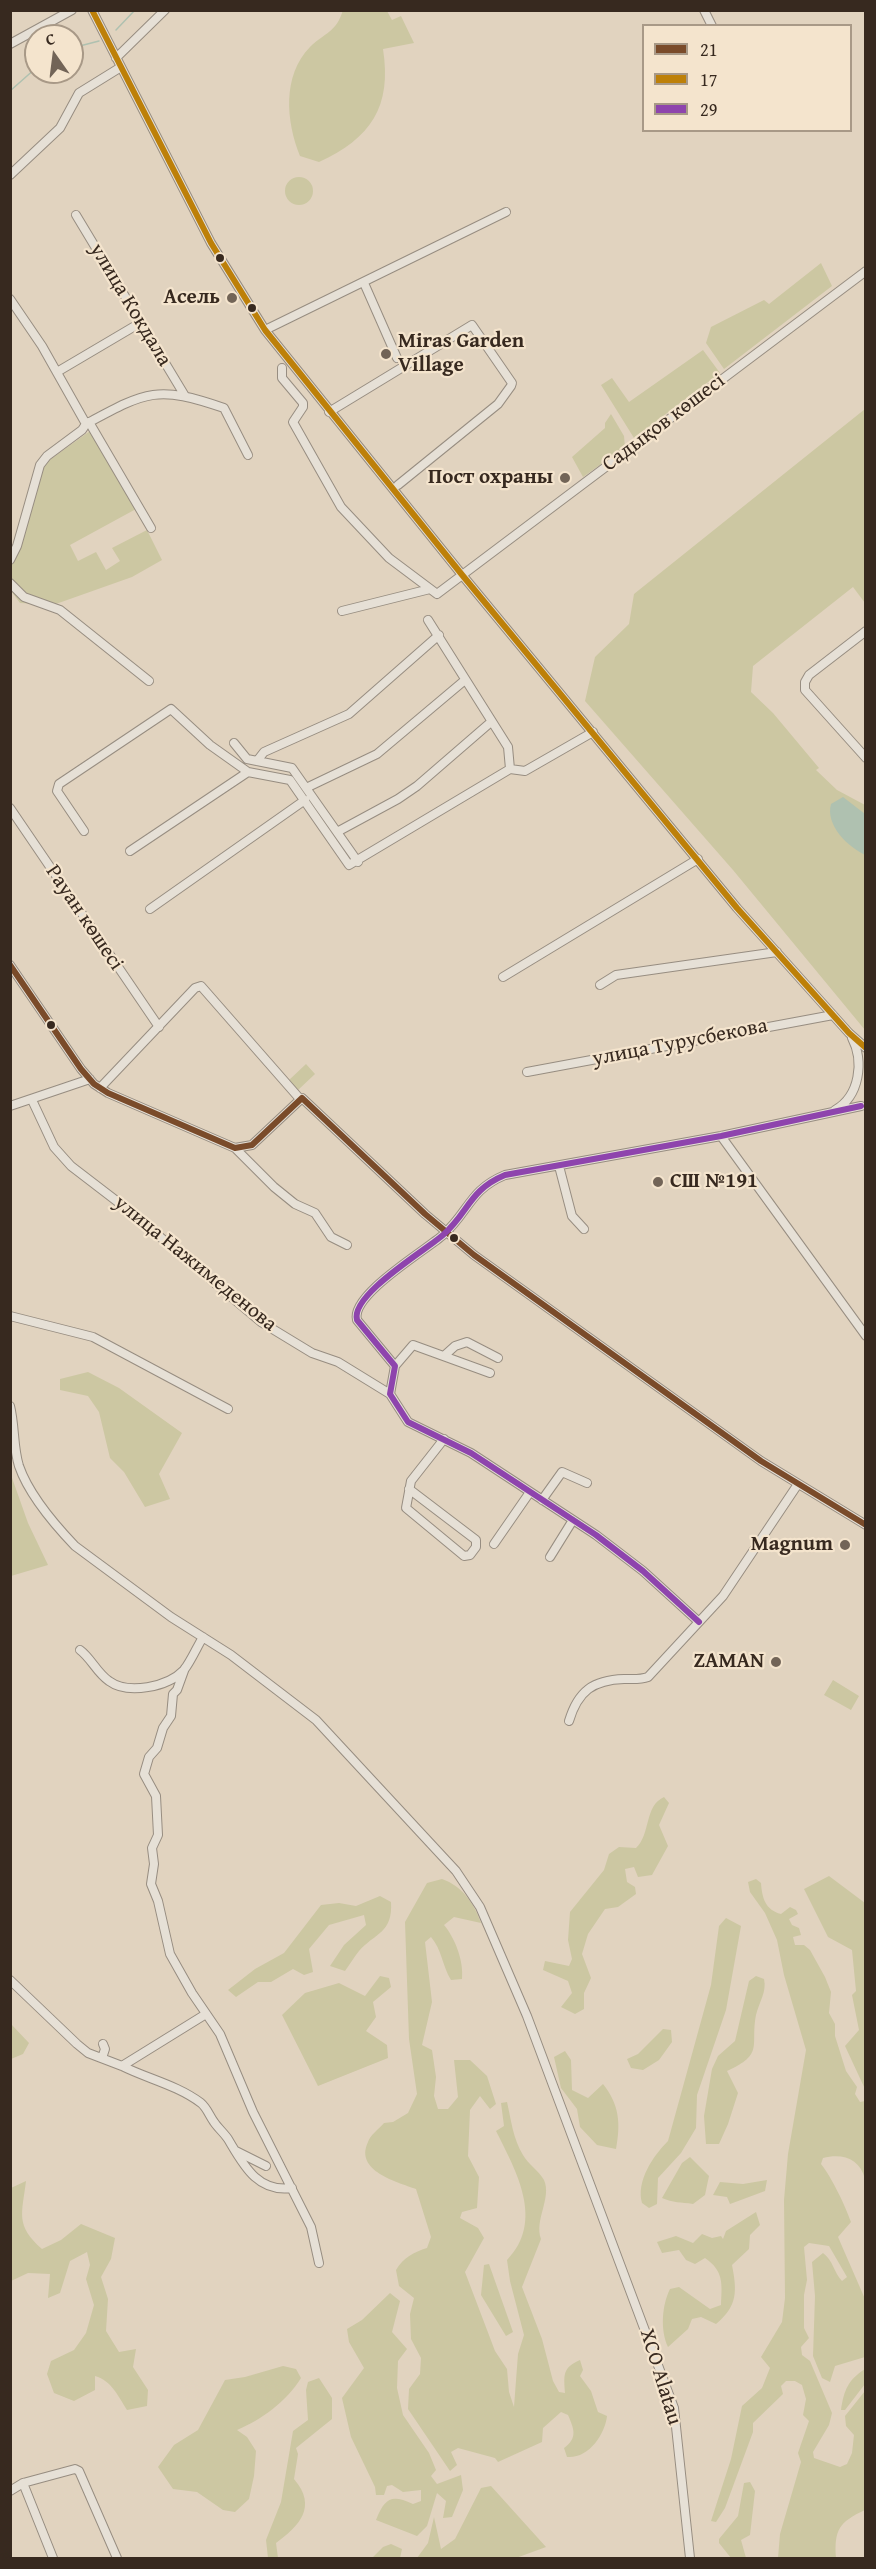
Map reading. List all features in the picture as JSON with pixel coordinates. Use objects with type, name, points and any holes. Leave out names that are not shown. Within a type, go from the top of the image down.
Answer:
[{"type":"street","points":[[10,44],[72,10]]},
{"type":"street","points":[[92,10],[211,243],[265,330],[463,576],[698,859],[777,952],[849,1033],[866,1048]]},
{"type":"street","points":[[117,58],[165,10]]},
{"type":"street","points":[[704,10],[711,24]]},
{"type":"street","points":[[10,174],[60,128],[79,93],[121,67]]},
{"type":"street","points":[[265,330],[506,212]]},
{"type":"street","name":"улица Кокдала","points":[[76,215],[185,396]]},
{"type":"street","name":"Садықов көшесі","points":[[430,589],[437,594],[463,576],[866,270]]},
{"type":"street","points":[[364,283],[397,358]]},
{"type":"street","points":[[10,299],[151,528]]},
{"type":"street","points":[[57,372],[140,323]]},
{"type":"street","points":[[329,411],[472,325],[512,383],[511,386],[498,404],[399,485]]},
{"type":"street","points":[[282,368],[282,378],[303,403],[303,407],[293,422],[340,507],[381,551],[430,589]]},
{"type":"street","points":[[10,560],[17,546],[40,465],[46,456],[82,430],[87,423],[146,395],[159,393],[185,396],[224,408],[248,454]]},
{"type":"street","points":[[10,583],[24,597],[60,610],[149,681]]},
{"type":"street","points":[[342,611],[430,589]]},
{"type":"street","points":[[428,620],[508,747],[510,769]]},
{"type":"street","points":[[866,631],[809,675],[805,682],[805,690],[866,758]]},
{"type":"street","points":[[257,761],[264,752],[349,714],[439,635]]},
{"type":"street","points":[[306,788],[377,754],[465,680]]},
{"type":"street","points":[[84,831],[57,792],[59,784],[170,709],[174,709],[210,745],[248,772],[287,778],[305,800],[347,862],[353,865],[510,769],[525,771],[593,732]]},
{"type":"street","points":[[337,832],[417,786],[491,722]]},
{"type":"street","points":[[234,743],[244,756],[292,768],[358,862]]},
{"type":"street","points":[[130,851],[248,772]]},
{"type":"street","points":[[150,909],[305,800]]},
{"type":"street","name":"Рауан көшесі","points":[[10,808],[159,1027]]},
{"type":"street","points":[[503,977],[698,859]]},
{"type":"street","points":[[600,985],[616,975],[777,952]]},
{"type":"street","points":[[10,966],[13,976],[90,1079],[100,1088],[235,1148],[274,1187],[296,1204],[315,1214],[331,1237],[347,1245]]},
{"type":"street","points":[[100,1088],[195,988],[201,986],[300,1099],[307,1101],[425,1214],[474,1255],[752,1455],[866,1525]]},
{"type":"street","name":"улица Турусбекова","points":[[526,1072],[833,1015]]},
{"type":"street","points":[[849,1033],[858,1049],[860,1062],[853,1096],[856,1104],[863,1106]]},
{"type":"street","points":[[832,1112],[849,1097],[858,1073],[866,1065]]},
{"type":"street","points":[[10,1106],[90,1079]]},
{"type":"street","points":[[235,1148],[252,1145],[300,1099]]},
{"type":"street","name":"улица Нажимеденова","points":[[32,1100],[54,1147],[71,1166],[127,1209],[261,1322],[312,1353],[338,1362],[390,1394]]},
{"type":"street","points":[[395,1366],[357,1320],[358,1307],[387,1278],[447,1231],[477,1191],[489,1182],[505,1176],[721,1136],[863,1106]]},
{"type":"street","points":[[721,1136],[866,1336]]},
{"type":"street","points":[[560,1166],[572,1216],[584,1229]]},
{"type":"street","points":[[10,1316],[93,1337],[228,1409]]},
{"type":"street","points":[[445,1355],[455,1346],[467,1342],[498,1358]]},
{"type":"street","points":[[490,1373],[413,1345],[395,1366],[390,1394],[408,1422],[471,1453],[573,1520],[620,1553],[699,1622]]},
{"type":"street","name":"XCO Alatau","points":[[10,1406],[19,1465],[26,1482],[65,1536],[75,1546],[171,1617],[231,1655],[316,1720],[456,1871],[485,1918],[527,2016],[674,2408],[690,2559]]},
{"type":"street","points":[[409,1489],[476,1540],[476,1547],[470,1555],[464,1556],[408,1511],[409,1489],[411,1481],[444,1439]]},
{"type":"street","points":[[542,1500],[562,1472],[586,1483]]},
{"type":"street","points":[[569,1721],[574,1701],[590,1687],[607,1679],[648,1677],[723,1596],[798,1484]]},
{"type":"street","points":[[494,1544],[530,1492]]},
{"type":"street","points":[[550,1557],[573,1520]]},
{"type":"street","points":[[203,1637],[173,1694],[171,1716],[163,1728],[157,1748],[149,1757],[144,1774],[156,1796],[158,1835],[152,1848],[151,1884],[158,1901],[170,1954],[220,2034],[253,2112],[311,2227],[320,2263]]},
{"type":"street","points":[[80,1650],[108,1681],[123,1687],[139,1688],[163,1682],[185,1668]]},
{"type":"street","points":[[10,1980],[76,2044],[141,2077],[180,2090],[198,2101],[236,2151],[241,2165],[260,2181],[280,2189],[292,2188]]},
{"type":"street","points":[[122,2066],[206,2014]]},
{"type":"street","points":[[102,2058],[105,2049],[103,2044]]},
{"type":"street","points":[[236,2151],[266,2166]]},
{"type":"street","points":[[10,2491],[23,2483],[75,2469],[79,2471],[117,2559]]},
{"type":"street","points":[[23,2483],[53,2559]]},
{"type":"shaded area","points":[[343,10],[387,11],[392,20],[401,16],[414,43],[383,49],[384,88],[374,118],[352,142],[319,162],[300,156],[290,114],[291,85],[301,59],[310,47],[333,28]]},
{"type":"shaded area","points":[[299,177],[309,181],[313,191],[309,201],[299,205],[289,201],[285,191],[289,181]]},
{"type":"shaded area","points":[[821,263],[832,286],[724,369],[706,343],[711,327],[764,300],[769,304]]},
{"type":"shaded area","points":[[703,350],[720,373],[634,438],[601,385],[612,378],[629,402]]},
{"type":"shaded area","points":[[865,409],[865,603],[853,587],[753,666],[751,692],[773,713],[819,768],[816,770],[837,790],[865,805],[865,1030],[733,870],[585,701],[595,657],[629,624],[634,594]]},
{"type":"shaded area","points":[[611,414],[624,436],[625,447],[583,477],[572,457],[605,428],[605,423]]},
{"type":"shaded area","points":[[90,431],[136,509],[70,545],[78,561],[96,552],[106,570],[120,561],[112,548],[147,530],[162,560],[132,577],[53,605],[20,603],[11,591],[11,564],[19,551],[44,464]]},
{"type":"shaded area","points":[[843,797],[865,814],[865,855],[845,841],[831,820],[831,804]]},
{"type":"shaded area","points":[[306,1064],[315,1074],[297,1091],[288,1081]]},
{"type":"shaded area","points":[[88,1372],[119,1388],[182,1433],[159,1474],[170,1499],[145,1507],[124,1472],[110,1458],[99,1412],[88,1396],[60,1390],[60,1379]]},
{"type":"shaded area","points":[[11,1475],[28,1523],[48,1565],[11,1576]]},
{"type":"shaded area","points":[[833,1680],[859,1696],[851,1710],[824,1695]]},
{"type":"shaded area","points":[[664,1797],[669,1803],[659,1825],[668,1846],[652,1875],[638,1877],[634,1867],[625,1869],[627,1882],[635,1887],[636,1894],[618,1907],[605,1909],[588,1934],[582,1954],[591,1978],[584,1993],[584,2009],[575,2014],[561,2007],[572,1993],[568,1981],[543,1970],[545,1961],[569,1966],[572,1959],[568,1940],[570,1912],[604,1870],[609,1854],[619,1847],[636,1848],[641,1842],[653,1807]]},
{"type":"shaded area","points":[[829,1876],[865,1903],[865,2089],[845,2046],[859,2030],[852,1995],[856,1991],[852,1950],[828,1937],[804,1889]]},
{"type":"shaded area","points":[[442,1879],[456,1886],[466,1896],[481,1923],[454,1917],[444,1925],[458,1950],[462,1965],[462,1979],[451,1980],[435,1942],[431,1937],[425,1942],[432,2002],[422,2045],[432,2050],[436,2077],[434,2096],[438,2109],[448,2109],[458,2097],[454,2060],[470,2060],[487,2076],[496,2104],[490,2109],[480,2096],[470,2110],[468,2156],[479,2177],[477,2208],[462,2212],[460,2218],[478,2228],[484,2238],[465,2272],[495,2351],[507,2369],[509,2392],[514,2407],[518,2354],[524,2335],[507,2260],[518,2245],[524,2229],[525,2213],[518,2179],[496,2131],[504,2126],[501,2103],[507,2102],[520,2149],[542,2177],[546,2187],[539,2232],[541,2239],[522,2287],[542,2339],[553,2381],[559,2392],[565,2393],[567,2369],[580,2360],[583,2370],[580,2376],[591,2391],[598,2412],[607,2416],[599,2438],[588,2450],[575,2457],[567,2457],[564,2448],[571,2441],[574,2433],[568,2415],[561,2412],[543,2428],[542,2442],[498,2462],[495,2458],[458,2448],[451,2452],[457,2465],[450,2471],[408,2409],[409,2389],[420,2374],[421,2358],[411,2339],[410,2314],[414,2298],[399,2286],[396,2270],[409,2256],[427,2248],[431,2237],[416,2189],[380,2174],[367,2161],[365,2152],[373,2134],[384,2123],[393,2122],[408,2113],[417,2094],[409,2039],[405,1922],[427,1883]]},
{"type":"shaded area","points":[[756,1879],[761,1883],[764,1898],[771,1909],[781,1914],[790,1907],[798,1914],[789,1919],[792,1925],[799,1928],[801,1935],[793,1937],[795,1945],[804,1945],[810,1950],[825,1977],[831,1992],[829,2013],[835,2024],[835,2036],[846,2071],[857,2087],[855,2094],[860,2102],[865,2101],[865,2179],[863,2172],[850,2159],[837,2156],[823,2158],[821,2164],[838,2192],[851,2222],[838,2237],[865,2299],[865,2357],[835,2366],[830,2382],[822,2378],[813,2356],[815,2296],[812,2262],[823,2253],[842,2281],[847,2277],[829,2246],[809,2243],[804,2247],[807,2280],[804,2295],[804,2328],[809,2338],[801,2347],[802,2355],[810,2361],[832,2413],[829,2425],[813,2452],[814,2458],[840,2467],[847,2464],[852,2453],[854,2435],[846,2426],[845,2416],[865,2391],[865,2510],[849,2519],[840,2528],[836,2540],[836,2558],[778,2558],[780,2534],[801,2462],[798,2453],[809,2421],[803,2415],[806,2399],[802,2385],[795,2381],[786,2381],[781,2386],[783,2394],[753,2423],[753,2432],[725,2508],[716,2522],[711,2521],[731,2459],[742,2406],[762,2388],[770,2368],[761,2357],[782,2322],[785,2298],[784,2200],[788,2154],[806,2050],[784,1975],[777,1940],[765,1913],[750,1892],[748,1882]]},
{"type":"shaded area","points":[[380,1896],[391,1902],[389,1920],[382,1931],[359,1951],[345,1971],[330,1966],[344,1945],[366,1925],[364,1915],[329,1925],[309,1949],[313,1972],[304,1975],[293,1969],[271,1982],[258,1982],[236,1997],[228,1990],[255,1969],[284,1953],[321,1905],[339,1903],[356,1906]]},
{"type":"shaded area","points":[[726,1918],[741,1926],[726,2010],[697,2095],[696,2128],[681,2153],[658,2178],[657,2204],[649,2208],[642,2203],[641,2186],[647,2169],[668,2141],[711,1985],[719,1926]]},
{"type":"shaded area","points":[[380,1976],[389,1978],[391,1987],[373,2002],[376,2017],[366,2031],[387,2045],[388,2058],[318,2086],[282,2015],[305,1993],[339,1983],[365,1996]]},
{"type":"shaded area","points":[[756,1976],[764,1979],[765,1984],[756,2015],[754,2048],[747,2059],[727,2071],[738,2093],[719,2144],[706,2144],[704,2116],[712,2069],[718,2056],[735,2041],[749,1981]]},
{"type":"shaded area","points":[[11,2024],[29,2043],[23,2054],[11,2059]]},
{"type":"shaded area","points":[[663,2029],[671,2030],[672,2042],[659,2060],[643,2070],[631,2068],[627,2059],[638,2054]]},
{"type":"shaded area","points":[[565,2051],[571,2060],[572,2090],[588,2098],[603,2084],[608,2091],[617,2114],[616,2149],[597,2145],[580,2127],[577,2109],[561,2088],[554,2057]]},
{"type":"shaded area","points":[[690,2157],[709,2176],[705,2195],[693,2204],[673,2202],[662,2198],[682,2163]]},
{"type":"shaded area","points":[[767,2180],[765,2191],[730,2204],[727,2197],[713,2195],[720,2182],[743,2184]]},
{"type":"shaded area","points":[[26,2181],[22,2218],[33,2241],[42,2249],[61,2240],[81,2224],[115,2238],[111,2259],[101,2277],[108,2299],[106,2331],[119,2352],[136,2349],[133,2367],[148,2390],[147,2406],[127,2410],[110,2385],[95,2376],[95,2390],[74,2401],[54,2393],[47,2374],[51,2361],[74,2350],[86,2333],[94,2305],[86,2279],[90,2265],[87,2252],[70,2261],[60,2293],[48,2298],[50,2274],[28,2273],[11,2281],[11,2188]]},
{"type":"shaded area","points":[[756,2212],[760,2225],[750,2235],[749,2249],[732,2265],[735,2290],[728,2311],[716,2324],[701,2317],[692,2319],[688,2329],[668,2347],[663,2318],[665,2302],[670,2289],[679,2287],[710,2309],[721,2305],[721,2284],[716,2268],[705,2258],[695,2264],[686,2260],[679,2250],[662,2253],[657,2242],[676,2236],[693,2243],[702,2234],[712,2238],[721,2236],[723,2239],[726,2231]]},
{"type":"shaded area","points":[[489,2264],[513,2332],[506,2336],[481,2295],[484,2265]]},
{"type":"shaded area","points":[[390,2293],[400,2301],[392,2332],[407,2349],[398,2361],[397,2388],[403,2415],[429,2453],[436,2470],[431,2476],[437,2484],[461,2475],[463,2490],[452,2517],[443,2518],[446,2501],[437,2493],[427,2526],[417,2536],[376,2520],[382,2507],[390,2500],[399,2499],[413,2504],[421,2501],[421,2490],[403,2492],[392,2485],[387,2486],[384,2495],[376,2495],[375,2487],[351,2437],[342,2398],[364,2368],[349,2342],[347,2329],[362,2320]]},
{"type":"shaded area","points":[[283,2366],[296,2369],[301,2378],[273,2409],[237,2430],[247,2437],[256,2451],[249,2499],[235,2512],[223,2510],[197,2492],[173,2489],[158,2467],[174,2445],[198,2430],[225,2380]]},
{"type":"shaded area","points":[[865,2369],[865,2384],[845,2410],[841,2410],[848,2386],[854,2377]]},
{"type":"shaded area","points":[[319,2378],[332,2398],[332,2419],[296,2448],[298,2454],[294,2479],[305,2498],[303,2515],[292,2530],[276,2543],[278,2558],[268,2558],[266,2540],[281,2502],[293,2431],[308,2420],[306,2390],[308,2382]]},
{"type":"shaded area","points":[[750,2482],[755,2491],[750,2535],[741,2540],[746,2558],[731,2558],[719,2543],[719,2539],[738,2516],[744,2483]]},
{"type":"shaded area","points":[[491,2486],[546,2547],[516,2558],[417,2558],[428,2543],[434,2517],[441,2549],[455,2539],[481,2488]]},
{"type":"shaded area","points":[[391,2544],[402,2549],[400,2558],[372,2558],[383,2547]]},
{"type":"waterway","points":[[116,30],[135,10]]},
{"type":"waterway","points":[[84,45],[99,41]]},
{"type":"waterway","points":[[10,91],[24,79]]},
{"type":"transit line","name":"17","points":[[92,10],[211,243],[265,330],[463,576],[737,908],[849,1033],[866,1048]]},
{"type":"transit line","name":"21","points":[[10,965],[81,1069],[94,1084],[108,1093],[235,1148],[252,1145],[302,1098],[425,1214],[474,1255],[761,1461],[866,1525]]},
{"type":"transit line","name":"29","points":[[699,1622],[643,1571],[596,1535],[471,1453],[408,1422],[390,1394],[395,1366],[357,1320],[358,1310],[365,1298],[377,1286],[443,1235],[484,1187],[505,1175],[721,1136],[861,1106]]},
{"type":"place","name":"Асель","points":[[232,298]]},
{"type":"place","name":"Miras Garden Village","points":[[386,354]]},
{"type":"place","name":"Пост охраны","points":[[565,478]]},
{"type":"place","name":"СШ №191","points":[[658,1182]]},
{"type":"place","name":"Magnum","points":[[845,1545]]},
{"type":"place","name":"ZAMAN","points":[[776,1662]]}]
